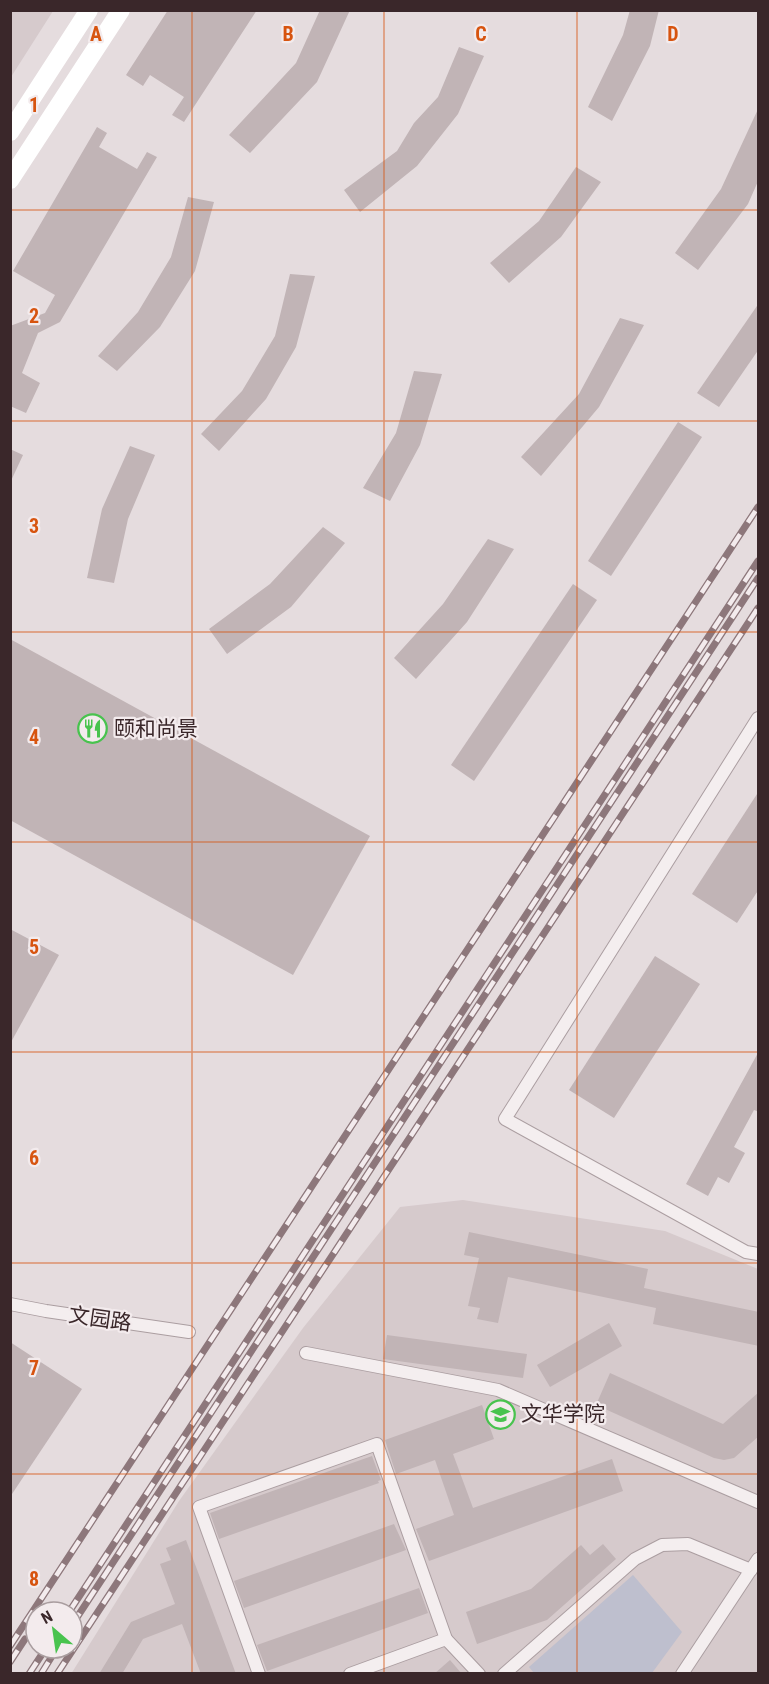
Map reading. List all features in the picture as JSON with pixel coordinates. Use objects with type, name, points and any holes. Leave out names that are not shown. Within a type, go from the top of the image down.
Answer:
[{"type":"main road","points":[[10,132],[89,10]]},
{"type":"main road","points":[[10,180],[121,10]]},
{"type":"street","points":[[759,717],[505,1119],[746,1252],[759,1254]]},
{"type":"street","name":"文园路","points":[[10,1304],[189,1332]]},
{"type":"street","points":[[306,1353],[498,1390],[759,1502]]},
{"type":"street","points":[[259,1674],[199,1507],[377,1444],[446,1639],[479,1674]]},
{"type":"street","points":[[504,1674],[635,1559],[663,1545],[688,1544],[755,1565],[682,1674]]},
{"type":"street","points":[[350,1674],[446,1639]]},
{"type":"shaded area","points":[[10,11],[53,11],[11,77]]},
{"type":"shaded area","name":"文华学院","points":[[463,1200],[665,1231],[758,1269],[758,1673],[71,1674],[80,1660],[84,1660],[84,1653],[179,1501],[303,1328],[400,1207]]},
{"type":"shaded area","points":[[633,1575],[682,1632],[652,1673],[534,1673],[529,1667]]},
{"type":"building","points":[[168,10],[257,10],[184,122],[172,115],[184,97],[150,75],[143,86],[126,75]]},
{"type":"building","points":[[320,10],[350,10],[317,82],[250,153],[229,135],[296,63]]},
{"type":"building","points":[[630,10],[659,10],[650,46],[612,121],[588,107],[623,35]]},
{"type":"building","points":[[459,47],[484,56],[458,114],[417,166],[360,212],[344,190],[397,151],[414,123],[438,97]]},
{"type":"building","points":[[759,107],[759,179],[748,204],[698,270],[675,253],[721,189]]},
{"type":"building","points":[[97,127],[107,133],[99,147],[137,169],[147,152],[157,157],[60,322],[38,333],[22,373],[40,383],[26,413],[10,406],[10,326],[45,313],[55,295],[13,271]]},
{"type":"building","points":[[576,167],[601,182],[561,237],[509,283],[490,263],[539,221]]},
{"type":"building","points":[[188,197],[214,202],[195,271],[160,327],[117,371],[98,356],[138,312],[171,257]]},
{"type":"building","points":[[290,274],[315,276],[296,347],[266,399],[219,451],[201,434],[242,391],[275,336]]},
{"type":"building","points":[[759,303],[759,349],[719,407],[697,393]]},
{"type":"building","points":[[620,318],[644,325],[599,407],[541,476],[521,457],[579,394]]},
{"type":"building","points":[[414,371],[442,374],[420,445],[390,501],[363,488],[396,433]]},
{"type":"building","points":[[678,422],[702,437],[611,576],[588,561]]},
{"type":"building","points":[[130,446],[155,455],[128,519],[114,583],[87,578],[102,509]]},
{"type":"building","points":[[10,449],[23,455],[10,483]]},
{"type":"building","points":[[323,527],[345,543],[291,607],[227,654],[209,629],[270,584]]},
{"type":"building","points":[[488,539],[514,549],[467,622],[416,679],[394,658],[443,604]]},
{"type":"building","points":[[573,584],[597,600],[474,781],[451,765]]},
{"type":"building","name":"颐和尚景","points":[[10,639],[370,836],[293,975],[10,820]]},
{"type":"building","points":[[759,791],[759,889],[737,923],[692,894]]},
{"type":"building","points":[[10,929],[59,955],[10,1044]]},
{"type":"building","points":[[655,956],[700,984],[614,1118],[569,1090]]},
{"type":"building","points":[[759,1051],[759,1112],[754,1110],[734,1147],[745,1153],[729,1183],[718,1177],[708,1196],[686,1184]]},
{"type":"building","points":[[469,1232],[648,1269],[644,1288],[759,1312],[759,1346],[653,1324],[656,1308],[508,1277],[498,1323],[477,1319],[480,1308],[468,1306],[479,1258],[464,1255]]},
{"type":"building","points":[[609,1323],[622,1346],[550,1387],[537,1365]]},
{"type":"building","points":[[387,1335],[527,1354],[523,1378],[383,1359]]},
{"type":"building","points":[[10,1342],[82,1389],[10,1497]]},
{"type":"building","points":[[610,1373],[723,1424],[759,1392],[759,1436],[734,1458],[724,1460],[714,1458],[596,1405]]},
{"type":"building","points":[[482,1405],[494,1439],[453,1454],[473,1508],[612,1459],[623,1491],[429,1561],[416,1529],[454,1515],[435,1460],[396,1474],[385,1440]]},
{"type":"building","points":[[372,1456],[381,1480],[378,1481],[379,1483],[219,1539],[210,1513]]},
{"type":"building","points":[[394,1524],[406,1550],[244,1608],[234,1581]]},
{"type":"building","points":[[186,1540],[236,1674],[201,1674],[182,1624],[143,1639],[122,1674],[99,1674],[131,1622],[175,1604],[160,1564],[171,1560],[166,1548]]},
{"type":"building","points":[[603,1544],[616,1559],[547,1620],[477,1644],[466,1612],[531,1589],[581,1545],[590,1555]]},
{"type":"building","points":[[419,1588],[428,1613],[267,1671],[257,1645]]},
{"type":"building","points":[[450,1660],[462,1674],[434,1674]]},
{"type":"railway","points":[[10,1646],[758,507]]},
{"type":"railway","points":[[77,1600],[758,561]]},
{"type":"railway","points":[[84,1607],[758,578]]},
{"type":"railway","points":[[57,1674],[758,608]]},
{"type":"railway","points":[[10,1662],[24,1641]]},
{"type":"railway","points":[[29,1674],[38,1660]]},
{"type":"railway","points":[[41,1674],[50,1660]]},
{"type":"place","name":"颐和尚景","points":[[93,729]]},
{"type":"place","name":"文华学院","points":[[500,1414]]}]
